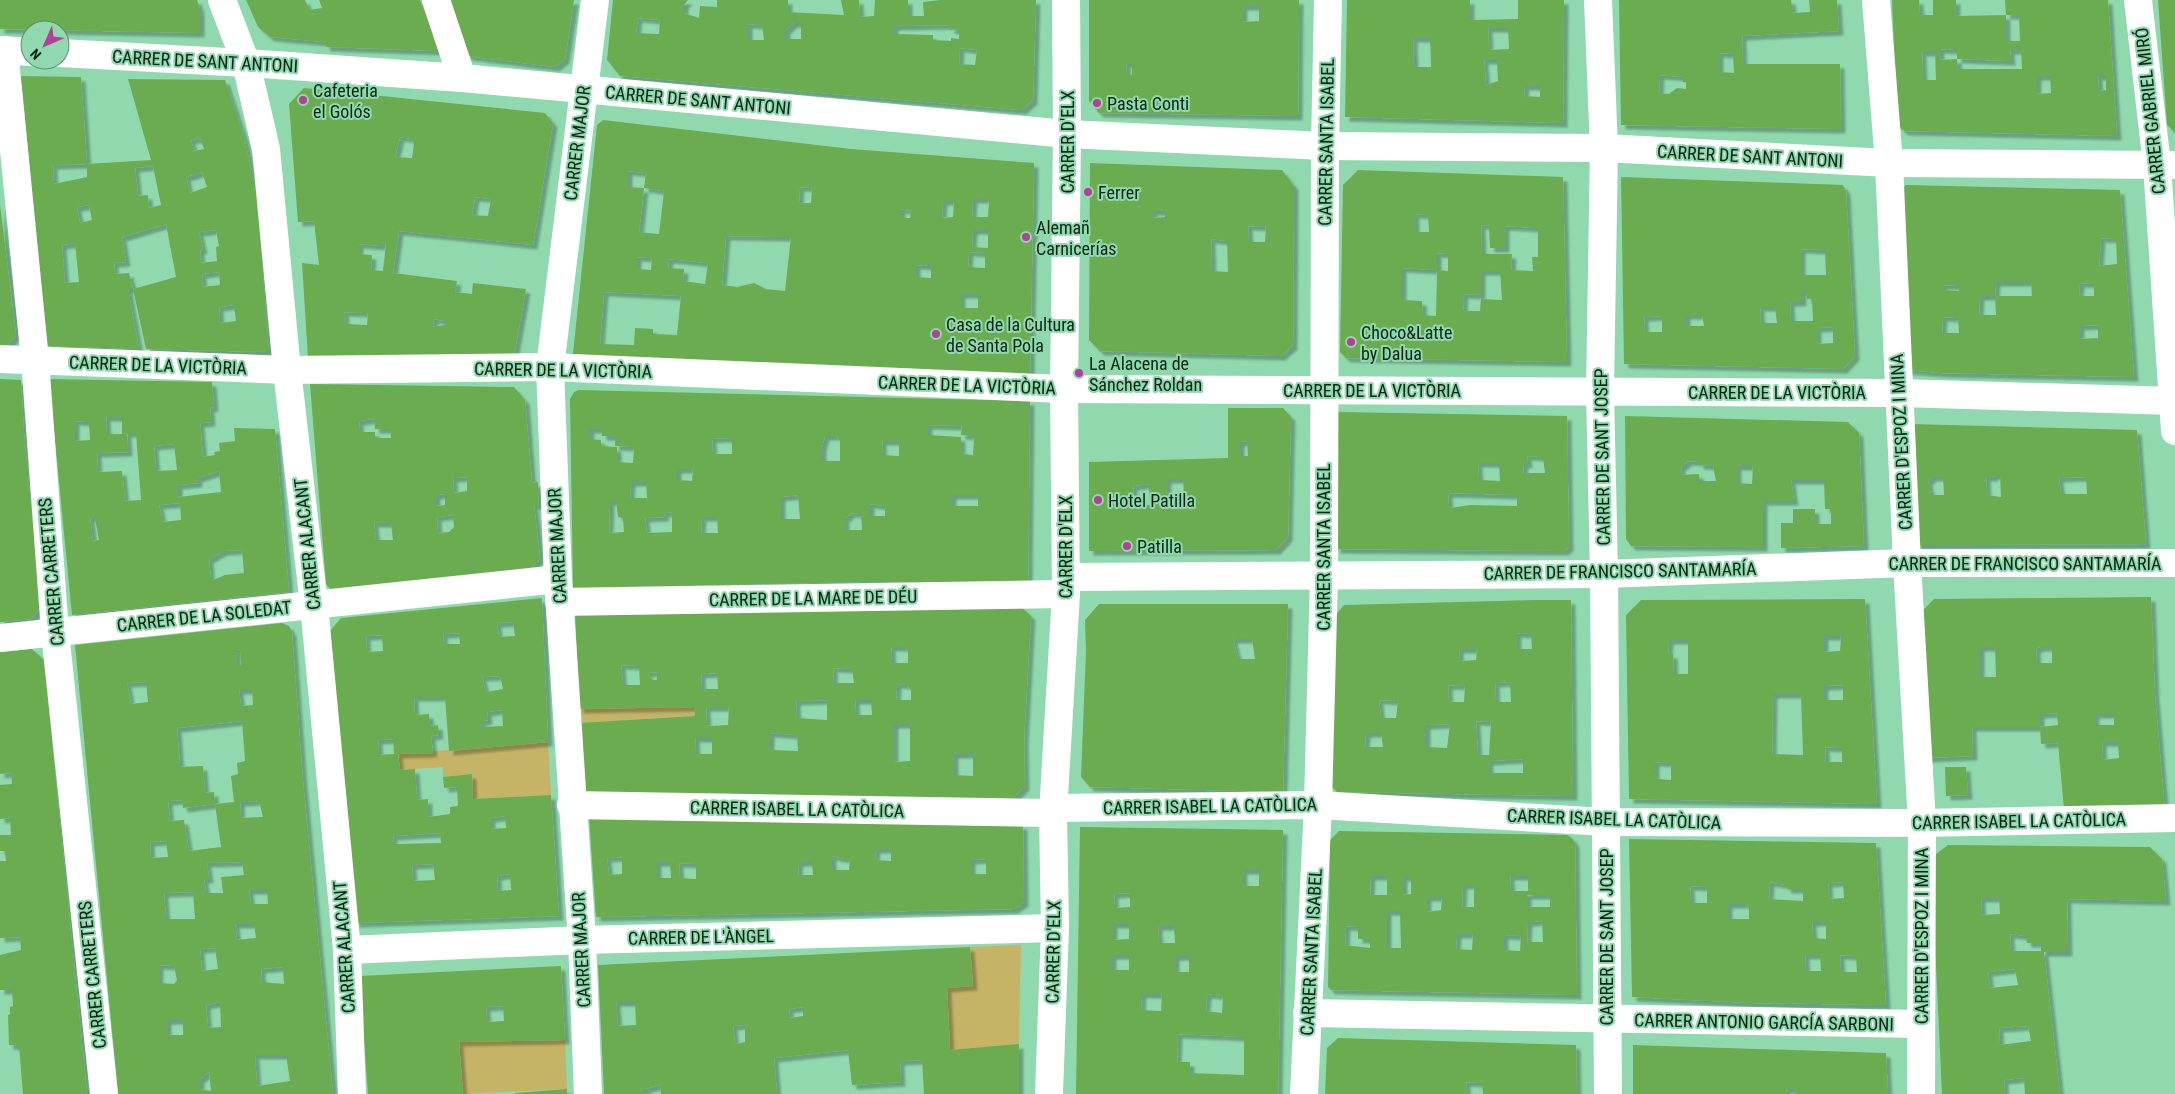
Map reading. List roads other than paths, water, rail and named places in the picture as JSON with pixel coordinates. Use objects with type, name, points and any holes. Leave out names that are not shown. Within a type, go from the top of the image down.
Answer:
[{"type":"street","name":"CARRER ALACANT","points":[[222,0],[246,63],[266,149],[287,370],[314,605],[347,950],[352,1094]]},
{"type":"street","points":[[436,0],[462,78]]},
{"type":"street","name":"CARRER MAJOR","points":[[588,1094],[582,940],[571,805],[558,591],[550,367],[595,0]]},
{"type":"street","name":"CARRER D'ELX","points":[[1049,1094],[1055,928],[1054,811],[1066,585],[1064,389],[1067,134],[1066,0]]},
{"type":"street","name":"CARRER SANTA ISABEL","points":[[1304,1094],[1318,805],[1324,575],[1323,389],[1328,0]]},
{"type":"street","name":"CARRER DE SANT JOSEP","points":[[1598,0],[1604,148],[1600,391],[1604,574],[1608,1094]]},
{"type":"street","name":"CARRER D'ESPOZ I MINA","points":[[1876,0],[1889,163],[1906,563],[1922,823],[1921,1094]]},
{"type":"street","name":"CARRER GABRIEL MIRÓ","points":[[2138,0],[2166,165],[2175,432]]},
{"type":"street","name":"CARRER CARRETERS","points":[[11,51],[55,632],[104,1094]]},
{"type":"street","name":"CARRER DE SANT ANTONI","points":[[70,54],[246,63],[462,78],[1067,134],[1325,146],[1604,148],[1889,163],[2166,165]]},
{"type":"street","name":"CARRER DE LA VICTÒRIA","points":[[0,359],[287,370],[550,367],[1064,389],[1899,393],[2174,401]]},
{"type":"street","name":"CARRER DE FRANCISCO SANTAMARÍA","points":[[1066,585],[1324,575],[1604,574],[1906,563],[2175,563]]},
{"type":"street","name":"CARRER DE LA MARE DE DÉU","points":[[558,591],[1066,585]]},
{"type":"street","name":"CARRER DE LA SOLEDAT","points":[[0,638],[314,605],[558,591]]},
{"type":"street","name":"CARRER ISABEL LA CATÒLICA","points":[[571,805],[1054,811],[1318,805],[1606,822],[1922,823],[2175,818]]},
{"type":"street","name":"CARRER DE L'ÀNGEL","points":[[347,950],[582,940],[1055,928]]},
{"type":"street","name":"CARRER ANTONIO GARCÍA SARBONI","points":[[1307,1013],[1921,1024]]},
{"type":"place","name":"Cafeteria el Golós","points":[[303,100]]},
{"type":"place","name":"Pasta Conti","points":[[1097,103]]},
{"type":"place","name":"Ferrer","points":[[1088,192]]},
{"type":"place","name":"Alemañ Carnicerías","points":[[1026,237]]},
{"type":"place","name":"Casa de la Cultura de Santa Pola","points":[[936,334]]},
{"type":"place","name":"Choco&Latte by Dalua","points":[[1351,342]]},
{"type":"place","name":"La Alacena de Sánchez Roldan","points":[[1079,373]]},
{"type":"place","name":"Hotel Patilla","points":[[1098,500]]},
{"type":"place","name":"Patilla","points":[[1127,546]]}]
